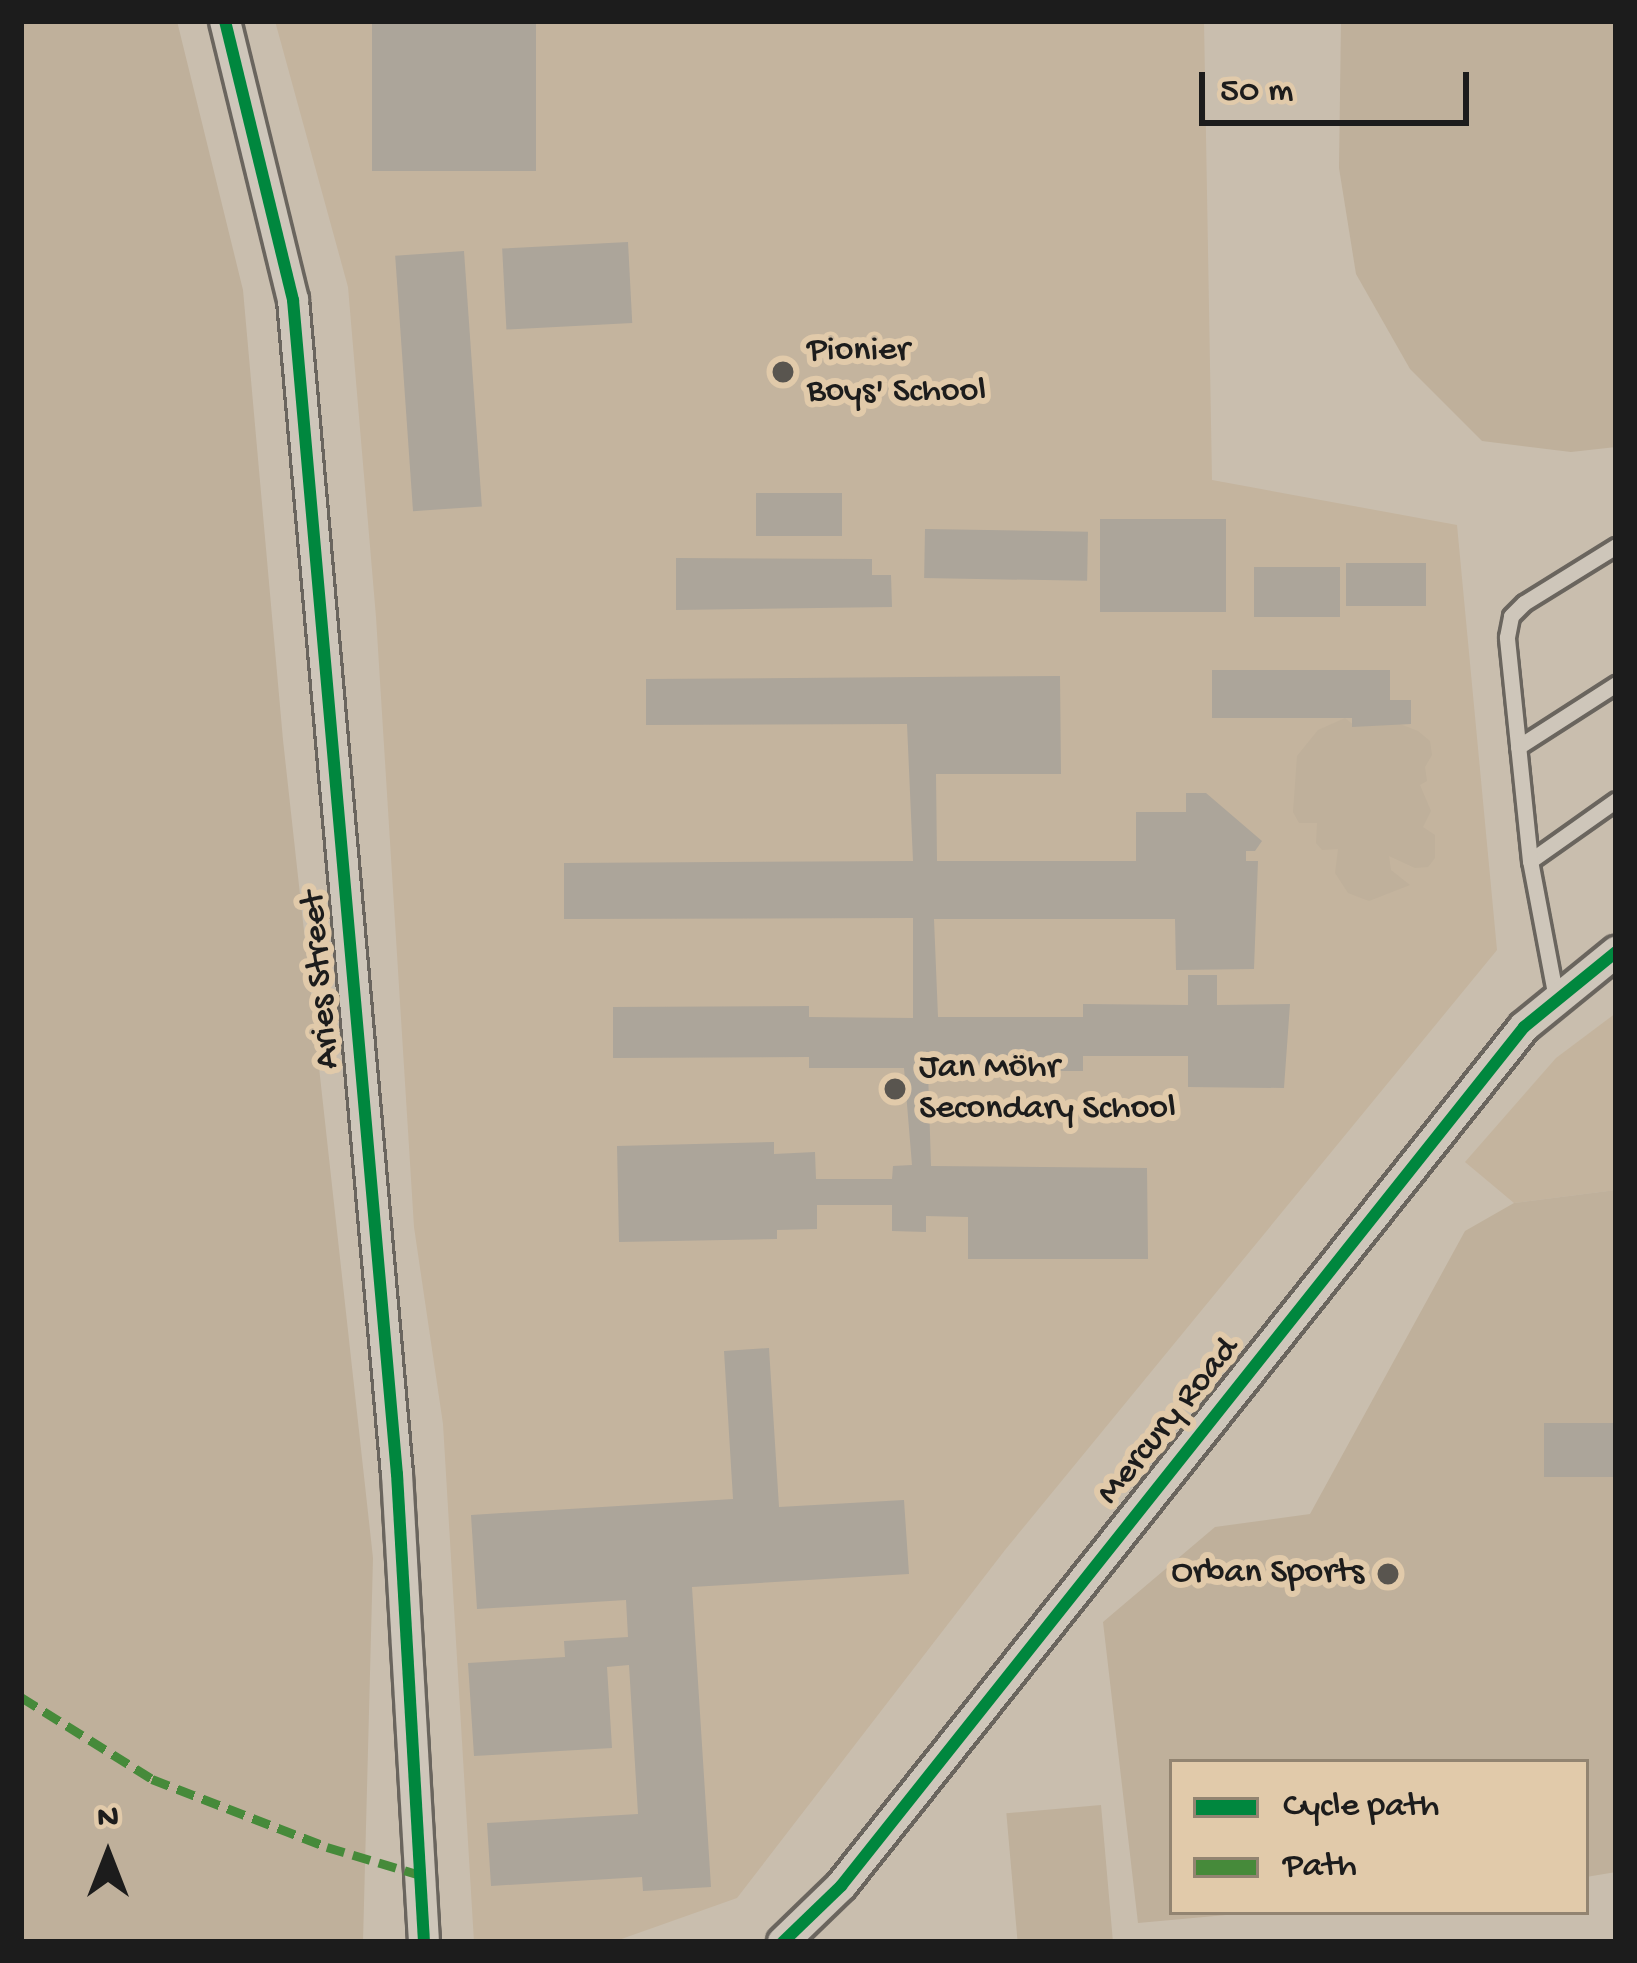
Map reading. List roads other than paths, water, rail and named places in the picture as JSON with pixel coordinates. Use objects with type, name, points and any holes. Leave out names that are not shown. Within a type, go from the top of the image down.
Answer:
[{"type":"street","name":"Aries Street","points":[[225,21],[271,189],[293,301],[397,1474],[424,1942]]},
{"type":"street","name":"Mercury Road","points":[[783,1942],[841,1886],[1524,1027],[1616,952]]},
{"type":"lane","points":[[1556,998],[1530,861],[1508,637],[1511,616],[1540,592],[1616,546]]},
{"type":"lane","points":[[1518,748],[1616,684]]},
{"type":"lane","points":[[1530,861],[1616,800]]},
{"type":"place","name":"Pionier Boys' School","points":[[783,372]]},
{"type":"place","name":"Jan Möhr Secondary School","points":[[895,1089]]},
{"type":"place","name":"Orban Sports","points":[[1388,1574]]}]
